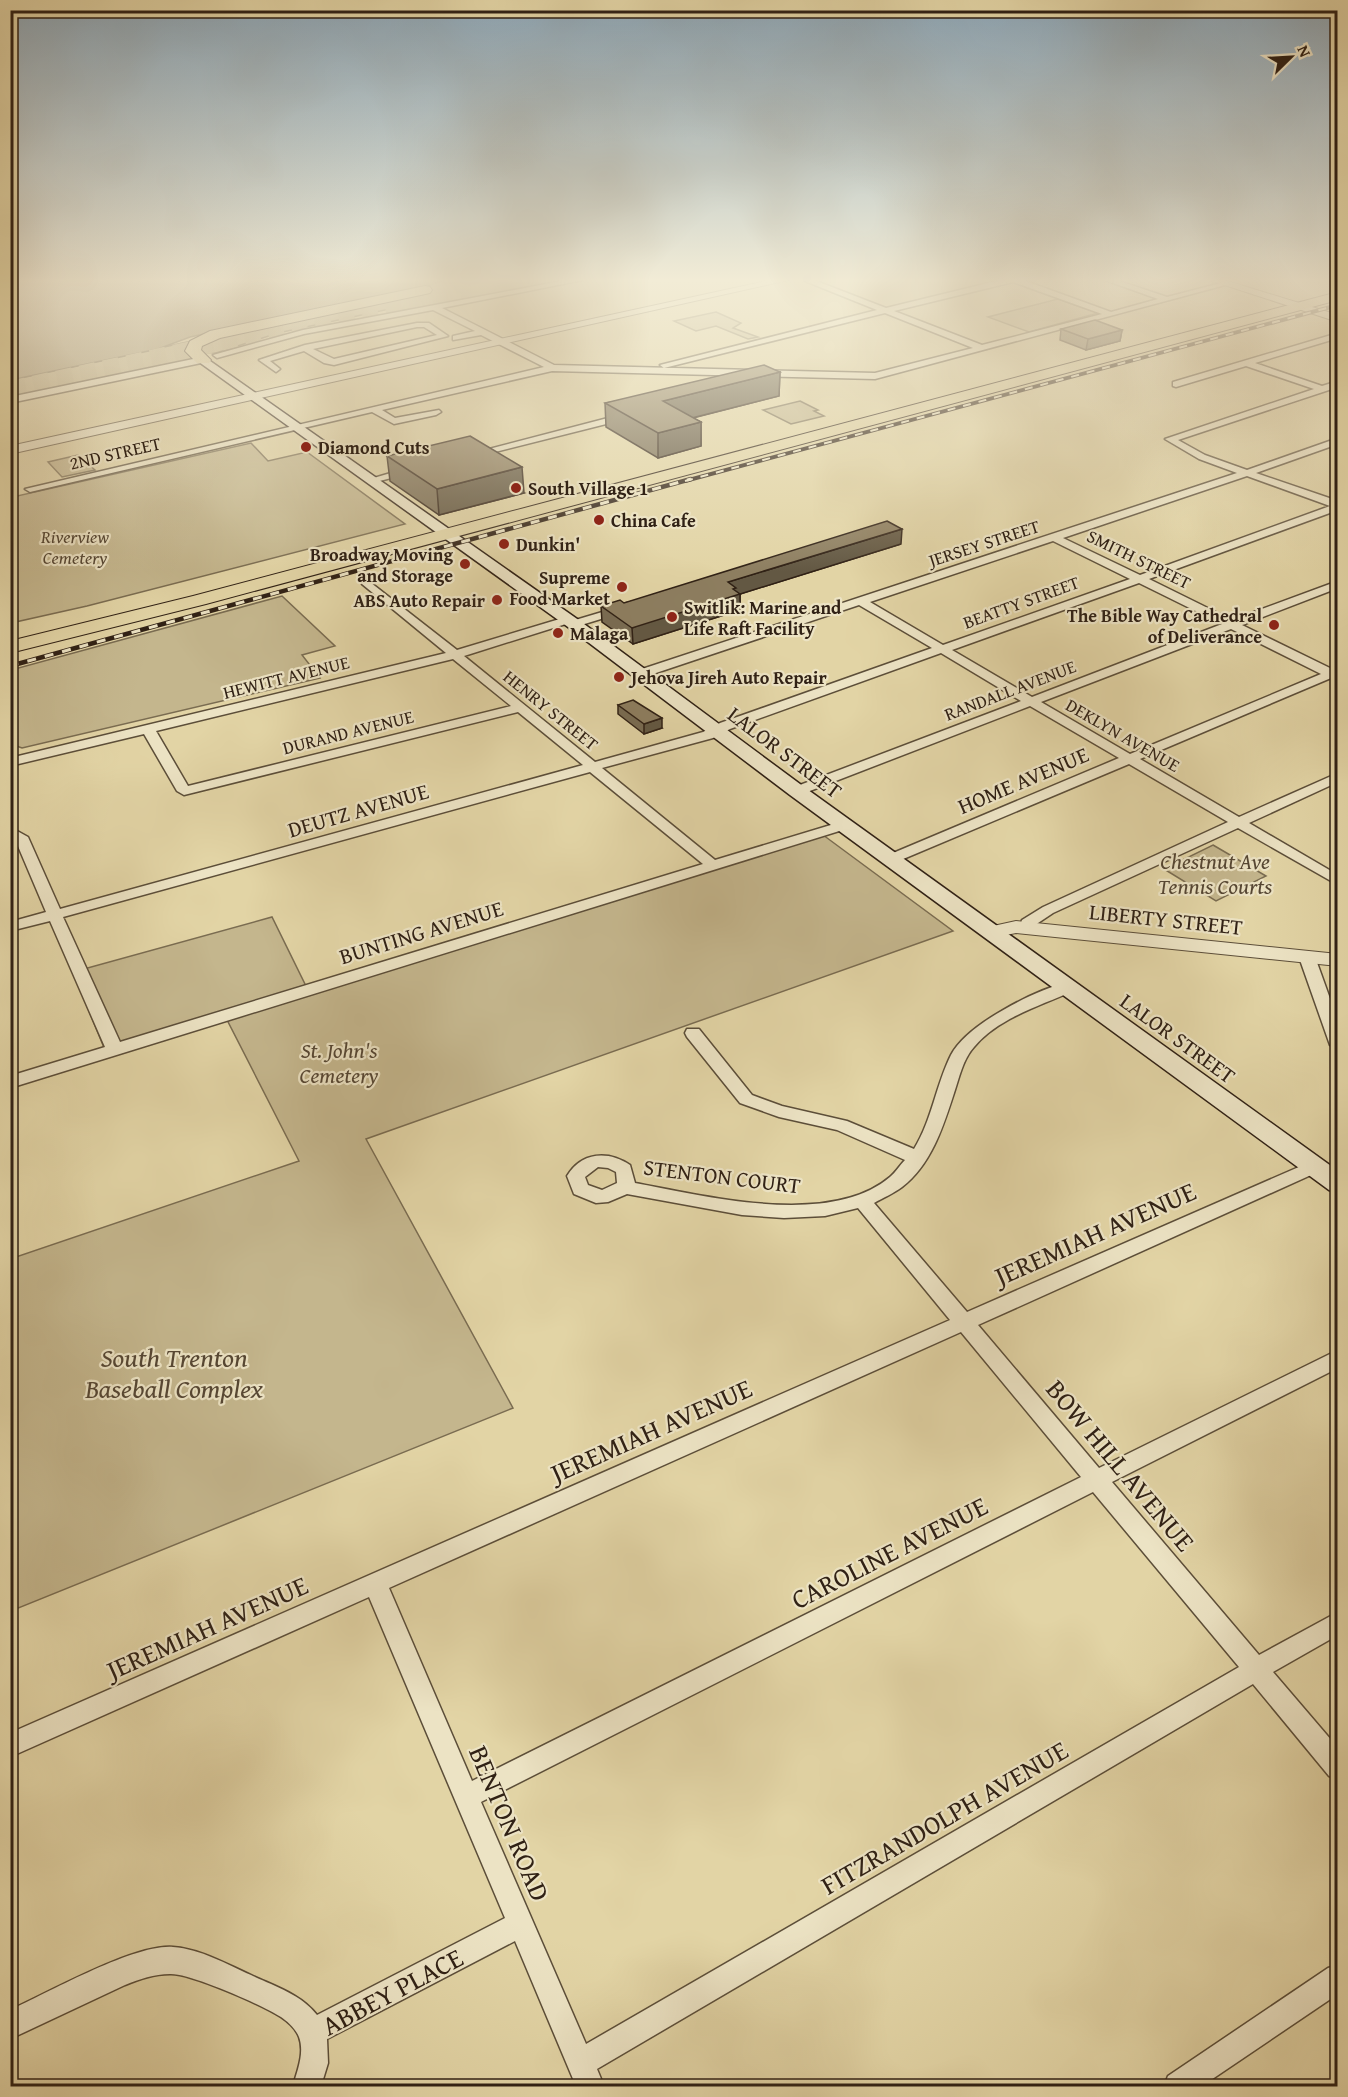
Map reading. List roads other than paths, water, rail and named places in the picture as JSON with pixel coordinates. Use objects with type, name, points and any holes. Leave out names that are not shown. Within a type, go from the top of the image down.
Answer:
[{"type":"highway","points":[[10,633],[440,530],[1021,377]]},
{"type":"highway","points":[[10,647],[124,620],[440,530]]},
{"type":"main road","name":"LALOR STREET","points":[[233,377],[256,396],[570,622],[797,791],[1338,1184]]},
{"type":"street","points":[[10,400],[125,377]]},
{"type":"street","points":[[10,450],[342,377]]},
{"type":"street","name":"2ND STREET","points":[[30,489],[515,377]]},
{"type":"street","points":[[753,385],[781,377]]},
{"type":"street","points":[[1176,384],[1200,377]]},
{"type":"street","points":[[1288,377],[1338,394]]},
{"type":"street","points":[[1338,384],[1170,439],[1202,456],[1338,506]]},
{"type":"street","points":[[375,410],[394,422],[436,412]]},
{"type":"street","points":[[463,457],[642,413]]},
{"type":"street","name":"JERSEY STREET","points":[[640,674],[1338,441]]},
{"type":"street","points":[[372,480],[417,468]]},
{"type":"street","name":"BEATTY STREET","points":[[716,730],[1338,506]]},
{"type":"street","name":"SMITH STREET","points":[[1054,537],[1335,674]]},
{"type":"street","name":"HENRY STREET","points":[[366,582],[714,866]]},
{"type":"street","name":"RANDALL AVENUE","points":[[797,791],[1338,584]]},
{"type":"street","name":"DEKLYN AVENUE","points":[[860,601],[1338,881]]},
{"type":"street","name":"HEWITT AVENUE","points":[[10,762],[455,655],[633,606]]},
{"type":"street","name":"HOME AVENUE","points":[[891,859],[1335,674]]},
{"type":"street","name":"DURAND AVENUE","points":[[148,729],[184,791],[519,708]]},
{"type":"street","name":"DEUTZ AVENUE","points":[[10,927],[708,735],[716,730]]},
{"type":"street","points":[[1027,929],[1027,923],[1033,917],[1338,777]]},
{"type":"street","name":"BUNTING AVENUE","points":[[10,1082],[844,825]]},
{"type":"street","points":[[14,836],[55,915],[111,1043],[117,1049]]},
{"type":"street","name":"LIBERTY STREET","points":[[991,932],[1009,927],[1338,960]]},
{"type":"street","points":[[1307,957],[1338,1045]]},
{"type":"street","name":"STENTON COURT","points":[[624,1187],[784,1212],[820,1210],[861,1200],[899,1179],[918,1158],[960,1054],[973,1037],[1004,1018],[1067,987]]},
{"type":"street","points":[[693,1033],[746,1099],[779,1111],[842,1125],[918,1158]]},
{"type":"street","name":"JEREMIAH AVENUE","points":[[10,1745],[1314,1167]]},
{"type":"street","name":"BOW HILL AVENUE","points":[[861,1200],[1338,1767]]},
{"type":"street","name":"CAROLINE AVENUE","points":[[466,1797],[1338,1358]]},
{"type":"street","name":"BENTON ROAD","points":[[375,1583],[585,2075]]},
{"type":"street","name":"FITZRANDOLPH AVENUE","points":[[585,2075],[1338,1622]]},
{"type":"street","name":"ABBEY PLACE","points":[[307,2086],[314,2069],[316,2050],[312,2032],[521,1924]]},
{"type":"street","points":[[10,2025],[120,1973],[144,1964],[171,1960],[196,1964],[290,2007],[303,2016],[312,2032]]},
{"type":"street","points":[[1178,2086],[1338,1978]]},
{"type":"tunnel","points":[[10,389],[65,377]]},
{"type":"railway","points":[[685,481],[1071,377]]},
{"type":"railway","points":[[10,666],[691,479]]},
{"type":"place","name":"Diamond Cuts","points":[[306,447]]},
{"type":"place","name":"South Village 1","points":[[516,488]]},
{"type":"place","name":"China Cafe","points":[[599,520]]},
{"type":"place","name":"Dunkin'","points":[[504,544]]},
{"type":"place","name":"Broadway Moving and Storage","points":[[465,564]]},
{"type":"place","name":"Supreme Food Market","points":[[622,587]]},
{"type":"place","name":"ABS Auto Repair","points":[[497,600]]},
{"type":"place","name":"Switlik: Marine and Life Raft Facility","points":[[672,617]]},
{"type":"place","name":"The Bible Way Cathedral of Deliverance","points":[[1274,625]]},
{"type":"place","name":"Malaga","points":[[558,633]]},
{"type":"place","name":"Jehova Jireh Auto Repair","points":[[619,677]]},
{"type":"park label","name":"Riverview Cemetery","points":[[75,546]]},
{"type":"park label","name":"Chestnut Ave Tennis Courts","points":[[1215,874]]},
{"type":"park label","name":"St. John's Cemetery","points":[[339,1062]]},
{"type":"park label","name":"South Trenton Baseball Complex","points":[[174,1372]]}]
